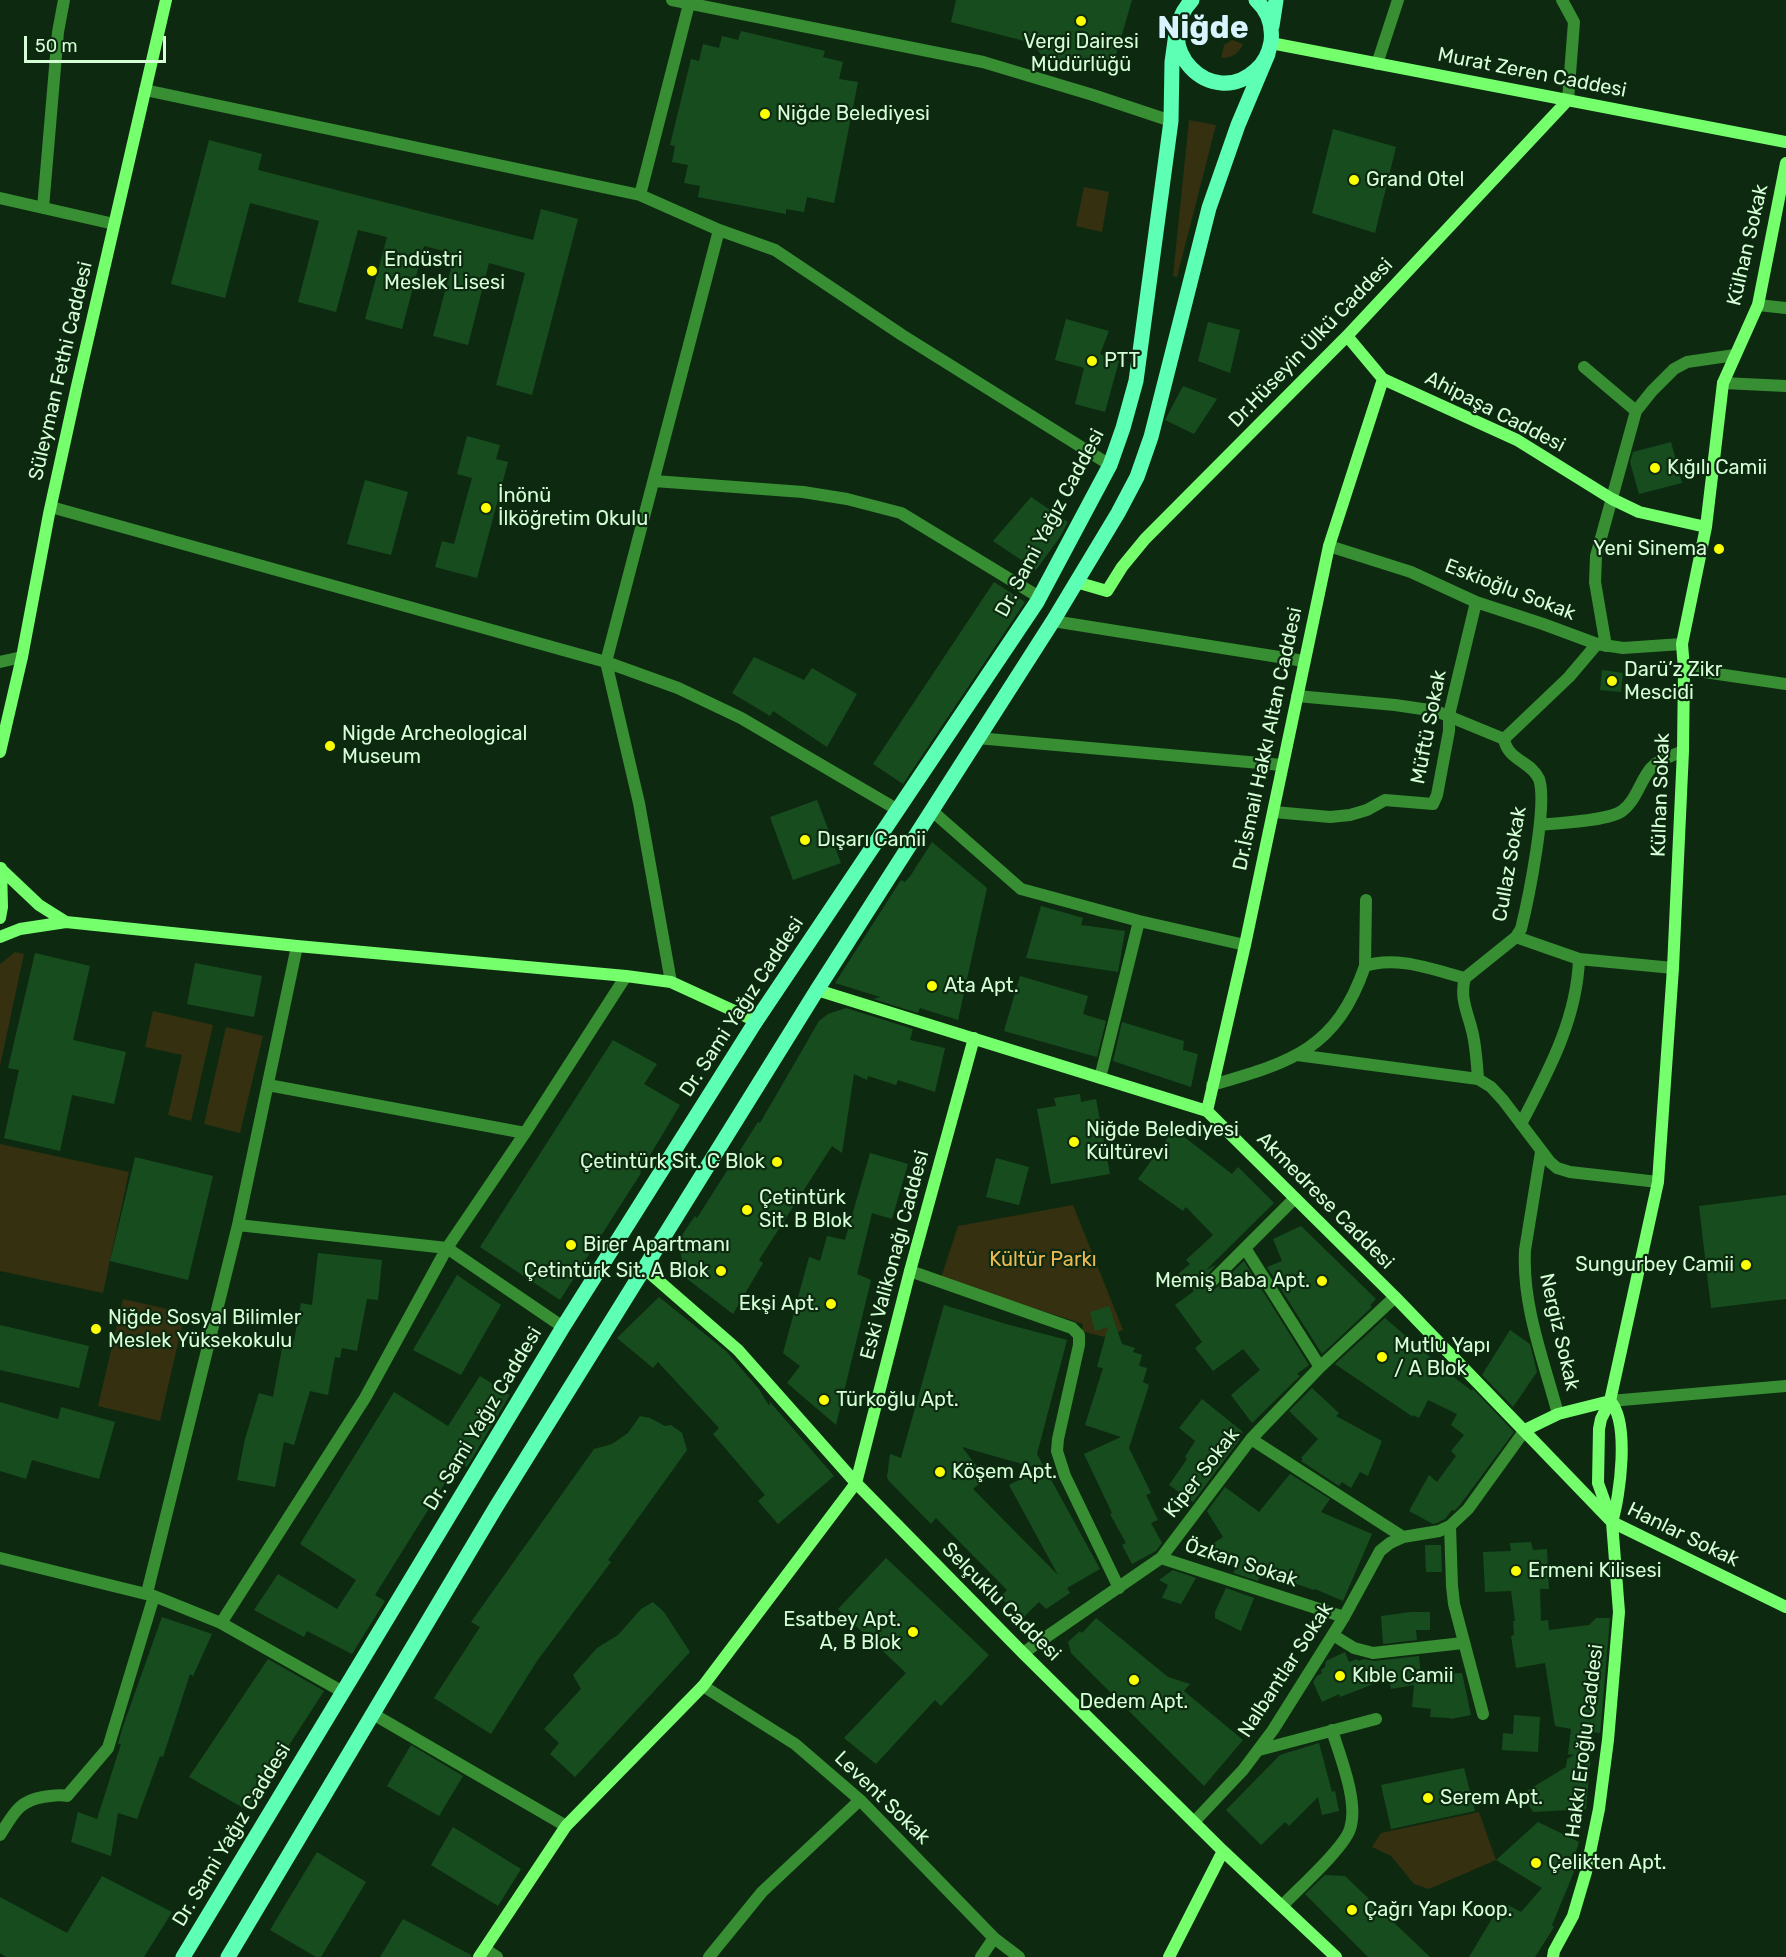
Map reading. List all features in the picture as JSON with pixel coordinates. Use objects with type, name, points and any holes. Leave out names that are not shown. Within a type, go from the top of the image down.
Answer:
[{"type":"main road","points":[[1177,26],[1176,36],[1182,58],[1198,75],[1208,80],[1231,82],[1243,79],[1253,73],[1270,43],[1270,20],[1256,0]]},
{"type":"main road","points":[[228,1957],[496,1507],[817,990],[1053,621],[1118,513],[1137,477],[1151,437],[1209,208],[1270,43],[1276,0]]},
{"type":"main road","name":"Dr. Sami Yağız Caddesi","points":[[183,1957],[563,1327],[756,1021],[1039,597],[1110,465],[1136,381],[1171,121],[1172,62],[1177,26],[1189,2]]},
{"type":"street","points":[[43,208],[57,32],[64,0]]},
{"type":"street","name":"Süleyman Fethi Caddesi","points":[[0,752],[22,657],[51,507],[166,0]]},
{"type":"street","points":[[672,0],[983,62],[1171,121]]},
{"type":"street","points":[[1377,63],[1398,0]]},
{"type":"street","points":[[1562,0],[1574,22],[1568,100]]},
{"type":"street","points":[[640,195],[689,2]]},
{"type":"street","name":"Murat Zeren Caddesi","points":[[1270,43],[1786,142]]},
{"type":"street","points":[[145,90],[640,195],[719,230],[775,250],[902,335],[1110,465]]},
{"type":"street","name":"Dr.Hüseyin Ülkü Caddesi","points":[[1076,582],[1107,591],[1122,567],[1145,539],[1347,336],[1568,100]]},
{"type":"street","name":"Külhan Sokak","points":[[1612,1522],[1598,1483],[1599,1430],[1601,1419],[1610,1401],[1658,1182],[1673,968],[1683,751],[1682,644],[1706,527],[1723,383],[1758,304],[1783,197],[1786,163]]},
{"type":"street","points":[[0,198],[114,224]]},
{"type":"street","points":[[671,982],[639,803],[606,662],[719,230]]},
{"type":"street","points":[[1758,304],[1786,309]]},
{"type":"street","name":"Ahipaşa Caddesi","points":[[1347,336],[1383,379],[1517,440],[1612,499],[1639,512],[1706,527]]},
{"type":"street","points":[[1297,696],[1436,711],[1504,739],[1601,645],[1595,582],[1596,556],[1636,411],[1674,369],[1687,362],[1735,355]]},
{"type":"street","points":[[1584,367],[1636,411]]},
{"type":"street","name":"Dr.İsmail Hakkı Altan Caddesi","points":[[1207,1111],[1274,812],[1329,546],[1383,379]]},
{"type":"street","points":[[1723,383],[1786,386]]},
{"type":"street","points":[[654,481],[803,492],[847,499],[901,513],[1039,597]]},
{"type":"street","points":[[51,507],[606,662],[678,688],[741,718],[898,810]]},
{"type":"street","name":"Eskioğlu Sokak","points":[[1329,546],[1412,572],[1476,602],[1601,645],[1623,648],[1682,644]]},
{"type":"street","name":"Müftü Sokak","points":[[1274,812],[1330,817],[1367,810],[1385,800],[1433,804],[1437,795],[1449,731],[1449,716],[1476,602]]},
{"type":"street","points":[[1053,621],[1304,661]]},
{"type":"street","points":[[0,662],[22,657]]},
{"type":"street","points":[[1684,669],[1786,684]]},
{"type":"street","points":[[977,738],[1282,765]]},
{"type":"street","name":"Cullaz Sokak","points":[[1465,978],[1516,937],[1521,929],[1540,825],[1540,781],[1535,773],[1506,748],[1504,739]]},
{"type":"street","points":[[1540,825],[1592,819],[1621,812],[1630,803],[1651,768],[1659,761],[1683,751]]},
{"type":"street","points":[[932,810],[1021,889],[1139,921],[1245,945]]},
{"type":"street","points":[[0,864],[2,907],[0,918]]},
{"type":"street","points":[[1,869],[39,906],[66,922]]},
{"type":"street","points":[[1212,1085],[1269,1068],[1297,1055],[1321,1040],[1339,1020],[1352,999],[1365,966],[1366,900]]},
{"type":"street","points":[[1100,1078],[1139,921]]},
{"type":"street","points":[[0,937],[20,929],[66,922],[626,976],[671,982],[756,1021]]},
{"type":"street","points":[[1516,937],[1579,959],[1673,968]]},
{"type":"street","points":[[0,1834],[17,1808],[33,1799],[57,1794],[68,1796],[108,1748],[151,1594],[238,1225],[297,946]]},
{"type":"street","points":[[1521,1124],[1553,1060],[1570,1014],[1578,983],[1579,959]]},
{"type":"street","points":[[1365,966],[1383,961],[1465,978],[1462,989],[1463,1001],[1473,1034],[1478,1079]]},
{"type":"street","points":[[221,1623],[365,1398],[447,1248],[525,1133],[626,976]]},
{"type":"street","name":"Akmedrese Caddesi","points":[[817,990],[1207,1111],[1395,1297],[1525,1430]]},
{"type":"street","name":"Eski Valikonağı Caddesi","points":[[856,1483],[910,1271],[974,1038]]},
{"type":"street","points":[[1297,1055],[1478,1079],[1491,1087],[1541,1152],[1557,1168],[1570,1172],[1658,1182]]},
{"type":"street","points":[[268,1085],[525,1133]]},
{"type":"street","name":"Nergiz Sokak","points":[[1541,1152],[1524,1267],[1531,1313],[1558,1414]]},
{"type":"street","points":[[1211,1282],[1295,1198]]},
{"type":"street","points":[[238,1225],[447,1248],[563,1327]]},
{"type":"street","points":[[1245,1248],[1320,1367]]},
{"type":"street","name":"Selçuklu Caddesi","points":[[645,1269],[738,1350],[856,1483],[1023,1653],[1194,1822],[1336,1957]]},
{"type":"street","points":[[910,1271],[1072,1328],[1079,1335],[1079,1345],[1057,1451],[1065,1476],[1119,1588]]},
{"type":"street","name":"Kiper Sokak","points":[[1023,1653],[1161,1558],[1251,1439],[1320,1367],[1395,1297]]},
{"type":"street","points":[[1525,1430],[1558,1414],[1610,1401],[1786,1386]]},
{"type":"street","points":[[1610,1401],[1614,1405],[1621,1425],[1621,1480],[1612,1522]]},
{"type":"street","name":"Hanlar Sokak","points":[[1525,1430],[1612,1522],[1786,1607]]},
{"type":"street","name":"Nalbantlar Sokak","points":[[1194,1822],[1259,1750],[1344,1617],[1380,1551],[1390,1542],[1403,1537],[1439,1531],[1450,1526],[1468,1509],[1525,1430]]},
{"type":"street","points":[[1251,1439],[1403,1537]]},
{"type":"street","points":[[497,1957],[482,1953],[566,1826],[703,1686],[856,1483]]},
{"type":"street","name":"Hakkı Eroğlu Caddesi","points":[[1557,1955],[1573,1916],[1586,1872],[1605,1770],[1619,1612],[1612,1522]]},
{"type":"street","points":[[1450,1526],[1452,1586],[1463,1643],[1483,1714]]},
{"type":"street","points":[[0,1558],[151,1594],[221,1623],[344,1692]]},
{"type":"street","name":"Özkan Sokak","points":[[1161,1558],[1344,1617]]},
{"type":"street","points":[[1333,1635],[1362,1652],[1373,1653],[1463,1643]]},
{"type":"street","name":"Levent Sokak","points":[[703,1686],[795,1744],[861,1800],[994,1938],[1019,1957]]},
{"type":"street","points":[[373,1714],[566,1826]]},
{"type":"street","points":[[1259,1750],[1376,1719]]},
{"type":"street","points":[[1283,1905],[1337,1848],[1350,1830],[1352,1818],[1350,1794],[1332,1730]]},
{"type":"street","points":[[709,1957],[762,1892],[861,1800]]},
{"type":"street","points":[[1169,1957],[1224,1851]]},
{"type":"street","points":[[981,1957],[994,1938]]},
{"type":"green space","points":[[1232,40],[1243,44],[1234,55],[1221,58],[1224,45]]},
{"type":"green space","points":[[1189,120],[1216,125],[1177,277],[1173,276]]},
{"type":"green space","points":[[1084,187],[1109,192],[1102,232],[1076,226]]},
{"type":"green space","points":[[15,952],[24,954],[0,1066],[0,964]]},
{"type":"green space","points":[[153,1011],[213,1025],[191,1121],[168,1115],[182,1055],[145,1047]]},
{"type":"green space","points":[[226,1027],[263,1036],[240,1133],[204,1124]]},
{"type":"green space","points":[[0,1144],[129,1172],[103,1293],[0,1271]]},
{"type":"green space","name":"Kültür Parkı","points":[[1073,1205],[1123,1330],[1104,1337],[1082,1331],[1083,1324],[941,1278],[958,1226]]},
{"type":"green space","points":[[123,1299],[185,1313],[160,1421],[98,1406]]},
{"type":"green space","points":[[1479,1812],[1496,1860],[1429,1889],[1414,1884],[1391,1856],[1372,1847],[1381,1833]]},
{"type":"building","name":"Vergi Dairesi Müdürlüğü","points":[[956,0],[1132,0],[1111,72],[1042,56],[1032,43],[951,22]]},
{"type":"building","name":"Niğde Belediyesi","points":[[741,31],[825,51],[823,57],[843,62],[839,79],[858,82],[834,203],[807,197],[804,212],[786,209],[786,214],[698,197],[700,186],[684,183],[688,165],[672,162],[675,146],[670,145],[691,59],[699,61],[703,44],[719,48],[722,36],[738,40]]},
{"type":"building","name":"Grand Otel","points":[[1333,129],[1396,147],[1375,233],[1312,213]]},
{"type":"building","points":[[209,140],[262,154],[258,170],[533,240],[541,209],[578,219],[532,395],[496,385],[525,273],[489,263],[468,345],[433,336],[455,254],[424,246],[402,329],[365,319],[387,237],[358,230],[336,312],[298,302],[319,221],[250,203],[225,298],[171,284]]},
{"type":"building","points":[[1066,319],[1109,331],[1100,354],[1119,361],[1105,412],[1075,404],[1084,368],[1055,360]]},
{"type":"building","points":[[1208,322],[1240,330],[1230,373],[1198,361]]},
{"type":"building","points":[[1183,386],[1217,399],[1194,434],[1165,420]]},
{"type":"building","points":[[467,436],[500,445],[496,459],[508,462],[477,578],[435,567],[442,541],[454,544],[472,478],[457,474]]},
{"type":"building","name":"Kığılı Camii","points":[[1671,442],[1682,483],[1639,494],[1630,462],[1633,452]]},
{"type":"building","points":[[365,480],[408,492],[391,555],[347,544]]},
{"type":"building","points":[[1031,497],[1068,522],[1036,570],[993,541]]},
{"type":"building","points":[[994,582],[1025,602],[903,784],[873,764]]},
{"type":"building","points":[[754,657],[804,680],[812,668],[857,694],[827,747],[773,711],[770,716],[732,693]]},
{"type":"building","name":"Darü’z Zikr Mescidi","points":[[1602,670],[1623,673],[1621,692],[1600,690]]},
{"type":"building","name":"Dışarı Camii","points":[[817,800],[841,863],[793,880],[770,817]]},
{"type":"building","points":[[932,842],[987,888],[958,1020],[920,1008],[918,1013],[873,999],[880,997],[835,983],[901,880],[905,882],[911,875]]},
{"type":"building","points":[[1041,906],[1083,918],[1081,925],[1125,931],[1118,972],[1026,958]]},
{"type":"building","points":[[35,953],[90,966],[73,1040],[126,1052],[114,1104],[72,1095],[60,1151],[4,1138],[19,1070],[8,1068]]},
{"type":"building","points":[[195,963],[262,976],[254,1017],[187,1004]]},
{"type":"building","points":[[1020,976],[1088,996],[1083,1014],[1106,1021],[1097,1057],[1004,1031]]},
{"type":"building","points":[[846,1008],[913,1029],[910,1040],[945,1048],[935,1092],[898,1080],[896,1085],[868,1076],[867,1080],[854,1074],[842,1153],[832,1146],[759,1260],[763,1263],[733,1314],[686,1278],[678,1241],[695,1216],[697,1218],[758,1122],[760,1123],[819,1021],[828,1014]]},
{"type":"building","points":[[1122,1022],[1184,1041],[1183,1050],[1198,1054],[1191,1087],[1113,1061]]},
{"type":"building","points":[[613,1040],[657,1064],[644,1084],[680,1105],[641,1173],[560,1300],[480,1247]]},
{"type":"building","name":"Niğde Belediyesi Kültürevi","points":[[1080,1094],[1081,1102],[1096,1099],[1110,1174],[1051,1184],[1037,1109],[1056,1106],[1054,1098]]},
{"type":"building","points":[[1174,1129],[1232,1174],[1238,1167],[1274,1203],[1206,1270],[1216,1265],[1203,1280],[1206,1288],[1214,1290],[1244,1261],[1309,1365],[1297,1374],[1300,1376],[1252,1423],[1231,1395],[1260,1370],[1243,1349],[1213,1371],[1195,1348],[1202,1342],[1175,1305],[1194,1291],[1178,1274],[1190,1264],[1186,1260],[1213,1235],[1186,1207],[1183,1211],[1138,1179]]},
{"type":"building","points":[[870,1153],[908,1164],[892,1219],[872,1213],[857,1274],[871,1280],[836,1425],[787,1383],[800,1366],[783,1353],[809,1257],[820,1261],[827,1236],[845,1240]]},
{"type":"building","points":[[135,1157],[213,1176],[188,1280],[110,1261]]},
{"type":"building","points":[[996,1158],[1029,1167],[1019,1205],[986,1197]]},
{"type":"building","name":"Sungurbey Camii","points":[[1786,1195],[1786,1299],[1711,1308],[1699,1206]]},
{"type":"building","name":"Memiş Baba Apt.","points":[[1301,1226],[1376,1299],[1370,1305],[1372,1307],[1322,1354],[1267,1267],[1282,1261],[1273,1239]]},
{"type":"building","points":[[318,1253],[382,1260],[378,1300],[367,1299],[357,1351],[342,1348],[340,1358],[335,1357],[328,1395],[310,1391],[294,1445],[284,1442],[275,1487],[237,1480],[245,1439],[259,1393],[273,1397],[282,1348],[290,1349],[292,1340],[294,1341],[301,1303],[312,1305]]},
{"type":"building","points":[[457,1275],[501,1305],[461,1375],[413,1350]]},
{"type":"building","points":[[659,1297],[726,1351],[759,1389],[769,1406],[770,1402],[834,1476],[778,1524],[758,1501],[765,1495],[713,1434],[719,1428],[658,1362],[653,1368],[617,1338]]},
{"type":"building","points":[[944,1305],[1067,1340],[1037,1454],[1100,1569],[1067,1588],[1070,1593],[1046,1609],[1039,1602],[1022,1619],[1000,1597],[1007,1590],[936,1518],[931,1524],[889,1481],[887,1477],[890,1454],[901,1458]],"holes":[[[962,1447],[1040,1469],[1009,1485],[1058,1575],[973,1489],[986,1478]]]},
{"type":"building","points":[[1109,1306],[1122,1344],[1135,1348],[1133,1352],[1142,1355],[1139,1366],[1147,1368],[1143,1382],[1149,1385],[1129,1448],[1151,1493],[1146,1495],[1158,1520],[1151,1523],[1162,1543],[1156,1551],[1132,1564],[1122,1545],[1126,1543],[1110,1514],[1112,1513],[1084,1454],[1121,1437],[1085,1425],[1103,1368],[1097,1367],[1108,1327],[1095,1331],[1090,1312]]},
{"type":"building","points":[[1385,1318],[1451,1375],[1472,1391],[1473,1389],[1514,1432],[1460,1505],[1454,1511],[1452,1510],[1445,1519],[1433,1524],[1409,1511],[1429,1475],[1437,1482],[1456,1456],[1451,1451],[1464,1435],[1451,1425],[1457,1414],[1428,1400],[1419,1418],[1413,1415],[1413,1417],[1335,1364]]},
{"type":"building","points":[[0,1325],[89,1346],[79,1388],[0,1370]]},
{"type":"building","points":[[1510,1330],[1530,1344],[1537,1372],[1513,1407],[1482,1375]]},
{"type":"building","points":[[480,1376],[510,1395],[467,1467],[458,1462],[375,1595],[385,1601],[352,1654],[307,1631],[304,1637],[254,1610],[278,1574],[337,1609],[356,1580],[300,1544],[394,1392],[448,1426]]},
{"type":"building","points":[[1312,1388],[1339,1413],[1336,1416],[1382,1441],[1368,1476],[1360,1472],[1351,1488],[1342,1482],[1339,1486],[1301,1461],[1303,1459],[1301,1458],[1318,1439],[1289,1411]]},
{"type":"building","points":[[1202,1399],[1243,1432],[1237,1437],[1240,1439],[1193,1502],[1169,1485],[1187,1459],[1185,1457],[1195,1441],[1179,1428]]},
{"type":"building","points":[[0,1402],[58,1419],[61,1407],[115,1422],[99,1479],[32,1460],[26,1479],[0,1471]]},
{"type":"building","points":[[640,1416],[650,1418],[665,1426],[671,1425],[682,1433],[687,1450],[608,1560],[611,1562],[537,1661],[491,1734],[434,1698],[480,1627],[471,1622],[594,1449],[612,1444],[628,1433]]},
{"type":"building","points":[[1290,1474],[1330,1499],[1321,1512],[1372,1534],[1343,1601],[1315,1589],[1262,1572],[1258,1581],[1233,1573],[1236,1567],[1208,1547],[1223,1537],[1207,1511],[1225,1487],[1259,1512]]},
{"type":"building","points":[[1531,1542],[1533,1550],[1547,1549],[1549,1589],[1540,1589],[1541,1621],[1548,1620],[1549,1630],[1589,1625],[1596,1618],[1610,1618],[1600,1733],[1593,1732],[1586,1809],[1533,1812],[1522,1794],[1566,1767],[1567,1759],[1574,1755],[1568,1754],[1571,1729],[1555,1726],[1545,1663],[1516,1668],[1511,1636],[1514,1635],[1513,1621],[1515,1621],[1511,1591],[1485,1592],[1483,1552],[1511,1551],[1510,1543]]},
{"type":"building","points":[[1425,1545],[1441,1545],[1442,1572],[1426,1572]]},
{"type":"building","name":"Esatbey Apt. A, B Blok","points":[[886,1558],[989,1655],[941,1706],[935,1700],[876,1764],[844,1738],[906,1673],[838,1609]]},
{"type":"building","points":[[1173,1570],[1196,1578],[1181,1604],[1162,1598],[1168,1585],[1159,1580]]},
{"type":"building","points":[[1226,1588],[1254,1598],[1241,1631],[1215,1618],[1215,1612]]},
{"type":"building","points":[[653,1602],[664,1612],[690,1652],[575,1777],[550,1754],[559,1743],[544,1729],[581,1689],[573,1675],[597,1648],[618,1635],[641,1609]]},
{"type":"building","points":[[1430,1612],[1430,1630],[1416,1630],[1417,1640],[1383,1644],[1381,1616]]},
{"type":"building","points":[[162,1617],[212,1634],[193,1676],[190,1674],[163,1757],[160,1756],[137,1819],[118,1813],[111,1856],[71,1842],[78,1812],[97,1819],[121,1744],[118,1744],[122,1729]]},
{"type":"building","points":[[1096,1618],[1168,1677],[1190,1684],[1184,1691],[1243,1740],[1204,1786],[1071,1653],[1068,1642],[1080,1631],[1082,1633]]},
{"type":"building","points":[[1345,1652],[1349,1662],[1357,1659],[1358,1661],[1364,1659],[1374,1661],[1419,1656],[1421,1675],[1462,1673],[1471,1715],[1451,1719],[1430,1717],[1431,1709],[1412,1707],[1414,1685],[1391,1689],[1389,1678],[1322,1702],[1313,1682],[1322,1673],[1321,1670],[1325,1667],[1326,1661]]},
{"type":"building","points":[[268,1659],[324,1691],[247,1810],[189,1777]]},
{"type":"building","points":[[1514,1715],[1540,1717],[1538,1752],[1502,1750],[1503,1733],[1513,1734]]},
{"type":"building","points":[[1319,1743],[1332,1792],[1335,1791],[1339,1811],[1322,1815],[1318,1797],[1289,1826],[1285,1822],[1261,1845],[1226,1810],[1280,1755]]},
{"type":"building","points":[[411,1745],[463,1776],[439,1816],[387,1786]]},
{"type":"building","name":"Serem Apt.","points":[[1464,1768],[1475,1811],[1391,1829],[1381,1785]]},
{"type":"building","points":[[1538,1822],[1579,1842],[1572,1865],[1576,1867],[1552,1925],[1554,1927],[1535,1957],[1469,1957],[1502,1902],[1521,1912],[1542,1888],[1496,1860]]},
{"type":"building","points":[[453,1827],[521,1869],[498,1906],[431,1865]]},
{"type":"building","points":[[317,1852],[366,1882],[321,1957],[316,1957],[270,1930]]},
{"type":"building","name":"Çağrı Yapı Koop.","points":[[1325,1875],[1345,1876],[1430,1957],[1368,1957],[1305,1894]]},
{"type":"building","points":[[102,1876],[172,1912],[144,1957],[6,1957],[0,1953],[0,1897],[67,1933]]},
{"type":"building","points":[[403,1919],[471,1955],[471,1957],[380,1957]]},
{"type":"place","name":"Vergi Dairesi Müdürlüğü","points":[[1081,21]]},
{"type":"place","name":"Niğde Belediyesi","points":[[765,114]]},
{"type":"place","name":"Grand Otel","points":[[1354,180]]},
{"type":"place","name":"Endüstri Meslek Lisesi","points":[[372,271]]},
{"type":"place","name":"PTT","points":[[1092,361]]},
{"type":"place","name":"Kığılı Camii","points":[[1655,468]]},
{"type":"place","name":"İnönü İlköğretim Okulu","points":[[486,508]]},
{"type":"place","name":"Yeni Sinema","points":[[1719,549]]},
{"type":"place","name":"Darü’z Zikr Mescidi","points":[[1612,681]]},
{"type":"place","name":"Nigde Archeological Museum","points":[[330,746]]},
{"type":"place","name":"Dışarı Camii","points":[[805,840]]},
{"type":"place","name":"Ata Apt.","points":[[932,986]]},
{"type":"place","name":"Niğde Belediyesi Kültürevi","points":[[1074,1142]]},
{"type":"place","name":"Çetintürk Sit. C Blok","points":[[777,1162]]},
{"type":"place","name":"Çetintürk Sit. B Blok","points":[[747,1210]]},
{"type":"place","name":"Birer Apartmanı","points":[[571,1245]]},
{"type":"place","name":"Sungurbey Camii","points":[[1746,1265]]},
{"type":"place","name":"Çetintürk Sit. A Blok","points":[[721,1271]]},
{"type":"place","name":"Memiş Baba Apt.","points":[[1322,1281]]},
{"type":"place","name":"Ekşi Apt.","points":[[831,1304]]},
{"type":"place","name":"Niğde Sosyal Bilimler Meslek Yüksekokulu","points":[[96,1329]]},
{"type":"place","name":"Mutlu Yapı / A Blok","points":[[1382,1357]]},
{"type":"place","name":"Türkoğlu Apt.","points":[[824,1400]]},
{"type":"place","name":"Köşem Apt.","points":[[940,1472]]},
{"type":"place","name":"Ermeni Kilisesi","points":[[1516,1571]]},
{"type":"place","name":"Esatbey Apt. A, B Blok","points":[[913,1632]]},
{"type":"place","name":"Kıble Camii","points":[[1340,1676]]},
{"type":"place","name":"Dedem Apt.","points":[[1134,1680]]},
{"type":"place","name":"Serem Apt.","points":[[1428,1798]]},
{"type":"place","name":"Çelikten Apt.","points":[[1536,1863]]},
{"type":"place","name":"Çağrı Yapı Koop.","points":[[1352,1910]]},
{"type":"district","name":"Niğde","points":[[1203,29]]}]
